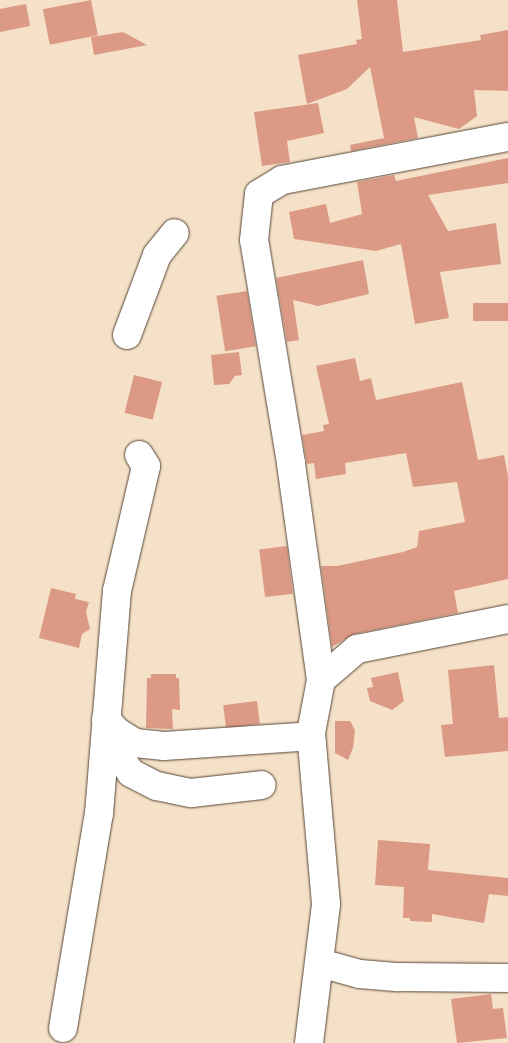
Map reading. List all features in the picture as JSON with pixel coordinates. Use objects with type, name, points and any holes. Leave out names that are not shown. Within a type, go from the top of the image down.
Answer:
[{"type":"street","points":[[309,1043],[326,904],[311,733],[320,680],[292,463],[254,240],[259,194],[282,180],[508,137]]},
{"type":"street","points":[[127,335],[157,256],[175,234]]},
{"type":"street","points":[[63,1028],[99,814],[117,591],[146,466],[139,455]]},
{"type":"street","points":[[320,680],[357,649],[508,619]]},
{"type":"street","points":[[106,719],[116,731],[135,743],[164,746],[299,737]]},
{"type":"street","points":[[106,719],[120,759],[131,773],[157,786],[191,792],[262,785]]},
{"type":"street","points":[[320,963],[379,975],[508,978]]},
{"type":"building","points":[[91,0],[98,35],[50,45],[43,9]]},
{"type":"building","points":[[357,0],[397,0],[403,52],[481,40],[480,35],[508,30],[508,91],[474,90],[477,116],[459,129],[414,117],[418,138],[351,151],[350,145],[384,138],[370,67],[347,89],[307,104],[298,55],[357,44],[356,40],[362,39]]},
{"type":"building","points":[[26,4],[30,26],[0,32],[0,9]]},
{"type":"building","points":[[123,32],[147,45],[94,55],[91,37]]},
{"type":"building","points":[[318,103],[324,133],[287,141],[290,162],[262,166],[254,112]]},
{"type":"building","points":[[508,158],[508,183],[428,195],[448,231],[496,223],[501,264],[440,272],[449,318],[415,324],[401,244],[376,251],[294,239],[289,212],[326,204],[330,223],[362,214],[357,182],[394,175],[396,181]]},
{"type":"building","points":[[363,260],[369,294],[318,306],[293,300],[299,340],[287,342],[276,278]]},
{"type":"building","points":[[247,291],[256,346],[225,351],[216,296]]},
{"type":"building","points":[[473,303],[508,303],[508,321],[473,321]]},
{"type":"building","points":[[239,352],[242,375],[235,376],[229,384],[214,385],[211,355]]},
{"type":"building","points":[[355,358],[360,381],[371,378],[376,400],[462,382],[478,460],[504,455],[508,476],[508,579],[454,591],[458,613],[354,634],[332,647],[321,566],[337,566],[403,552],[417,547],[419,531],[465,522],[457,482],[413,487],[406,453],[345,463],[346,474],[316,479],[314,463],[307,464],[302,435],[324,431],[323,425],[329,424],[316,366]]},
{"type":"building","points":[[134,375],[162,382],[153,420],[125,413]]},
{"type":"building","points":[[287,546],[293,594],[265,597],[259,549]]},
{"type":"building","points":[[51,588],[76,594],[75,599],[89,602],[86,612],[90,629],[82,634],[79,648],[39,638]]},
{"type":"building","points":[[494,665],[499,718],[508,717],[508,751],[445,757],[441,725],[453,724],[448,670]]},
{"type":"building","points":[[398,672],[404,701],[392,710],[370,701],[367,688],[373,687],[371,678]]},
{"type":"building","points":[[151,674],[176,674],[176,678],[179,678],[180,710],[172,709],[173,729],[146,728],[147,678],[151,678]]},
{"type":"building","points":[[257,701],[260,724],[226,728],[223,705]]},
{"type":"building","points":[[335,721],[350,721],[355,730],[353,748],[348,760],[335,753]]},
{"type":"building","points":[[378,840],[430,844],[428,870],[508,878],[508,896],[489,894],[484,923],[432,914],[432,922],[410,921],[410,918],[403,918],[404,887],[375,885]]},
{"type":"building","points":[[491,994],[493,1009],[503,1008],[507,1038],[457,1043],[451,999]]}]
